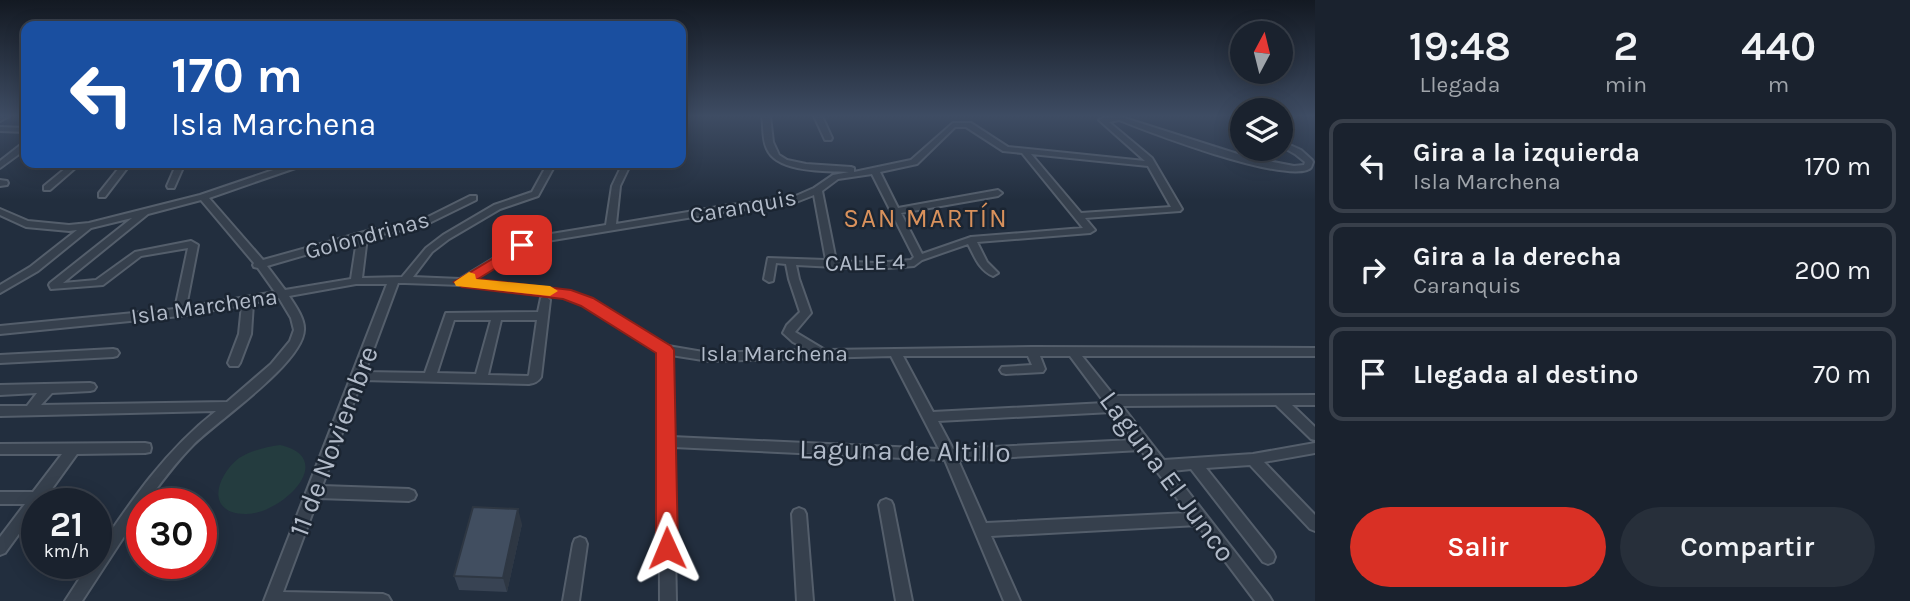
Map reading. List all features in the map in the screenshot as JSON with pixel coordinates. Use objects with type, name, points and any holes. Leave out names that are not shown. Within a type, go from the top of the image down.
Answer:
[{"type":"street","points":[[770,144],[771,151],[781,161],[800,166],[875,172],[919,258]]},
{"type":"street","name":"Caranquis","points":[[462,282],[522,245],[556,235],[730,208],[780,204],[817,190],[836,177],[875,172],[918,160],[933,144]]},
{"type":"street","name":"Caranquis","points":[[997,144],[1025,152],[1098,157],[1137,165],[1150,163]]},
{"type":"street","points":[[1025,152],[1080,216],[1177,209],[1150,163],[1132,144]]},
{"type":"street","points":[[1202,144],[1230,152]]},
{"type":"street","points":[[0,165],[21,149]]},
{"type":"street","points":[[1259,161],[1296,170],[1307,167],[1310,162],[1293,150]]},
{"type":"street","points":[[47,188],[70,168]]},
{"type":"street","points":[[102,195],[123,168]]},
{"type":"street","points":[[171,186],[179,168]]},
{"type":"street","points":[[0,212],[26,224],[69,228],[89,226],[218,193],[286,168]]},
{"type":"street","name":"11 de Noviembre","points":[[272,600],[358,376],[400,280],[429,250],[446,237],[497,207],[534,194],[549,168]]},
{"type":"street","points":[[611,226],[616,186],[624,168]]},
{"type":"street","points":[[817,190],[832,264]]},
{"type":"street","points":[[895,211],[998,193]]},
{"type":"street","points":[[73,601],[149,488],[183,447],[274,368],[293,346],[299,333],[294,312],[283,295],[203,197]]},
{"type":"street","name":"Golondrinas","points":[[258,265],[362,236],[419,224],[473,198]]},
{"type":"street","points":[[148,209],[54,286],[102,282],[138,254],[191,244],[194,245],[180,312]]},
{"type":"street","name":"CALLE 4","points":[[769,279],[769,261],[773,260],[832,264],[914,263],[919,258],[971,240],[1090,230],[1080,216]]},
{"type":"street","points":[[0,290],[34,269],[89,226]]},
{"type":"street","points":[[356,281],[362,236]]},
{"type":"street","points":[[971,240],[983,264],[993,273]]},
{"type":"street","points":[[791,262],[806,315],[789,333],[793,338],[813,345],[823,355]]},
{"type":"street","name":"Isla Marchena","points":[[0,330],[180,312],[356,281],[400,280],[462,282],[565,294],[587,302],[665,350],[709,357],[895,352],[1315,352]]},
{"type":"street","points":[[358,376],[529,380],[536,377],[545,300]]},
{"type":"street","points":[[234,363],[245,334],[248,301]]},
{"type":"street","points":[[481,378],[497,316]]},
{"type":"street","points":[[429,377],[449,318],[543,316]]},
{"type":"street","points":[[665,350],[668,601]]},
{"type":"street","points":[[1006,370],[1039,369],[1032,351]]},
{"type":"street","name":"Laguna El Junco","points":[[1072,351],[1163,466],[1264,601]]},
{"type":"street","points":[[895,352],[949,455],[1012,601]]},
{"type":"street","points":[[0,359],[113,353]]},
{"type":"street","points":[[0,390],[90,387]]},
{"type":"street","points":[[30,410],[48,388]]},
{"type":"street","points":[[1279,400],[1315,435]]},
{"type":"street","points":[[931,417],[1114,404],[1315,400]]},
{"type":"street","points":[[0,411],[230,407]]},
{"type":"street","name":"Laguna de Altillo","points":[[666,442],[949,455],[1144,445]]},
{"type":"street","points":[[44,488],[74,448]]},
{"type":"street","points":[[0,449],[145,448]]},
{"type":"street","points":[[1163,466],[1312,453]]},
{"type":"street","points":[[1253,459],[1315,525]]},
{"type":"street","points":[[1195,464],[1268,557]]},
{"type":"street","points":[[313,492],[409,495]]},
{"type":"street","points":[[0,498],[21,498]]},
{"type":"street","points":[[886,505],[904,601]]},
{"type":"street","points":[[799,514],[806,601]]},
{"type":"street","points":[[983,530],[1201,519]]},
{"type":"street","points":[[0,548],[21,520]]},
{"type":"street","points":[[572,601],[580,544]]},
{"type":"street","points":[[272,600],[383,601]]},
{"type":"green space","points":[[280,445],[297,452],[305,461],[305,473],[298,485],[288,496],[260,512],[245,514],[232,512],[224,507],[219,501],[218,492],[220,483],[231,466],[249,453]]},
{"type":"building","points":[[473,507],[518,509],[503,578],[454,576]]},
{"type":"slow traffic","points":[[469,277],[462,282],[550,291]]},
{"type":"district","name":"SAN MARTÍN","points":[[926,218]]},
{"type":"route","points":[[522,245],[462,282],[565,294],[587,302],[665,350],[667,548]]}]
